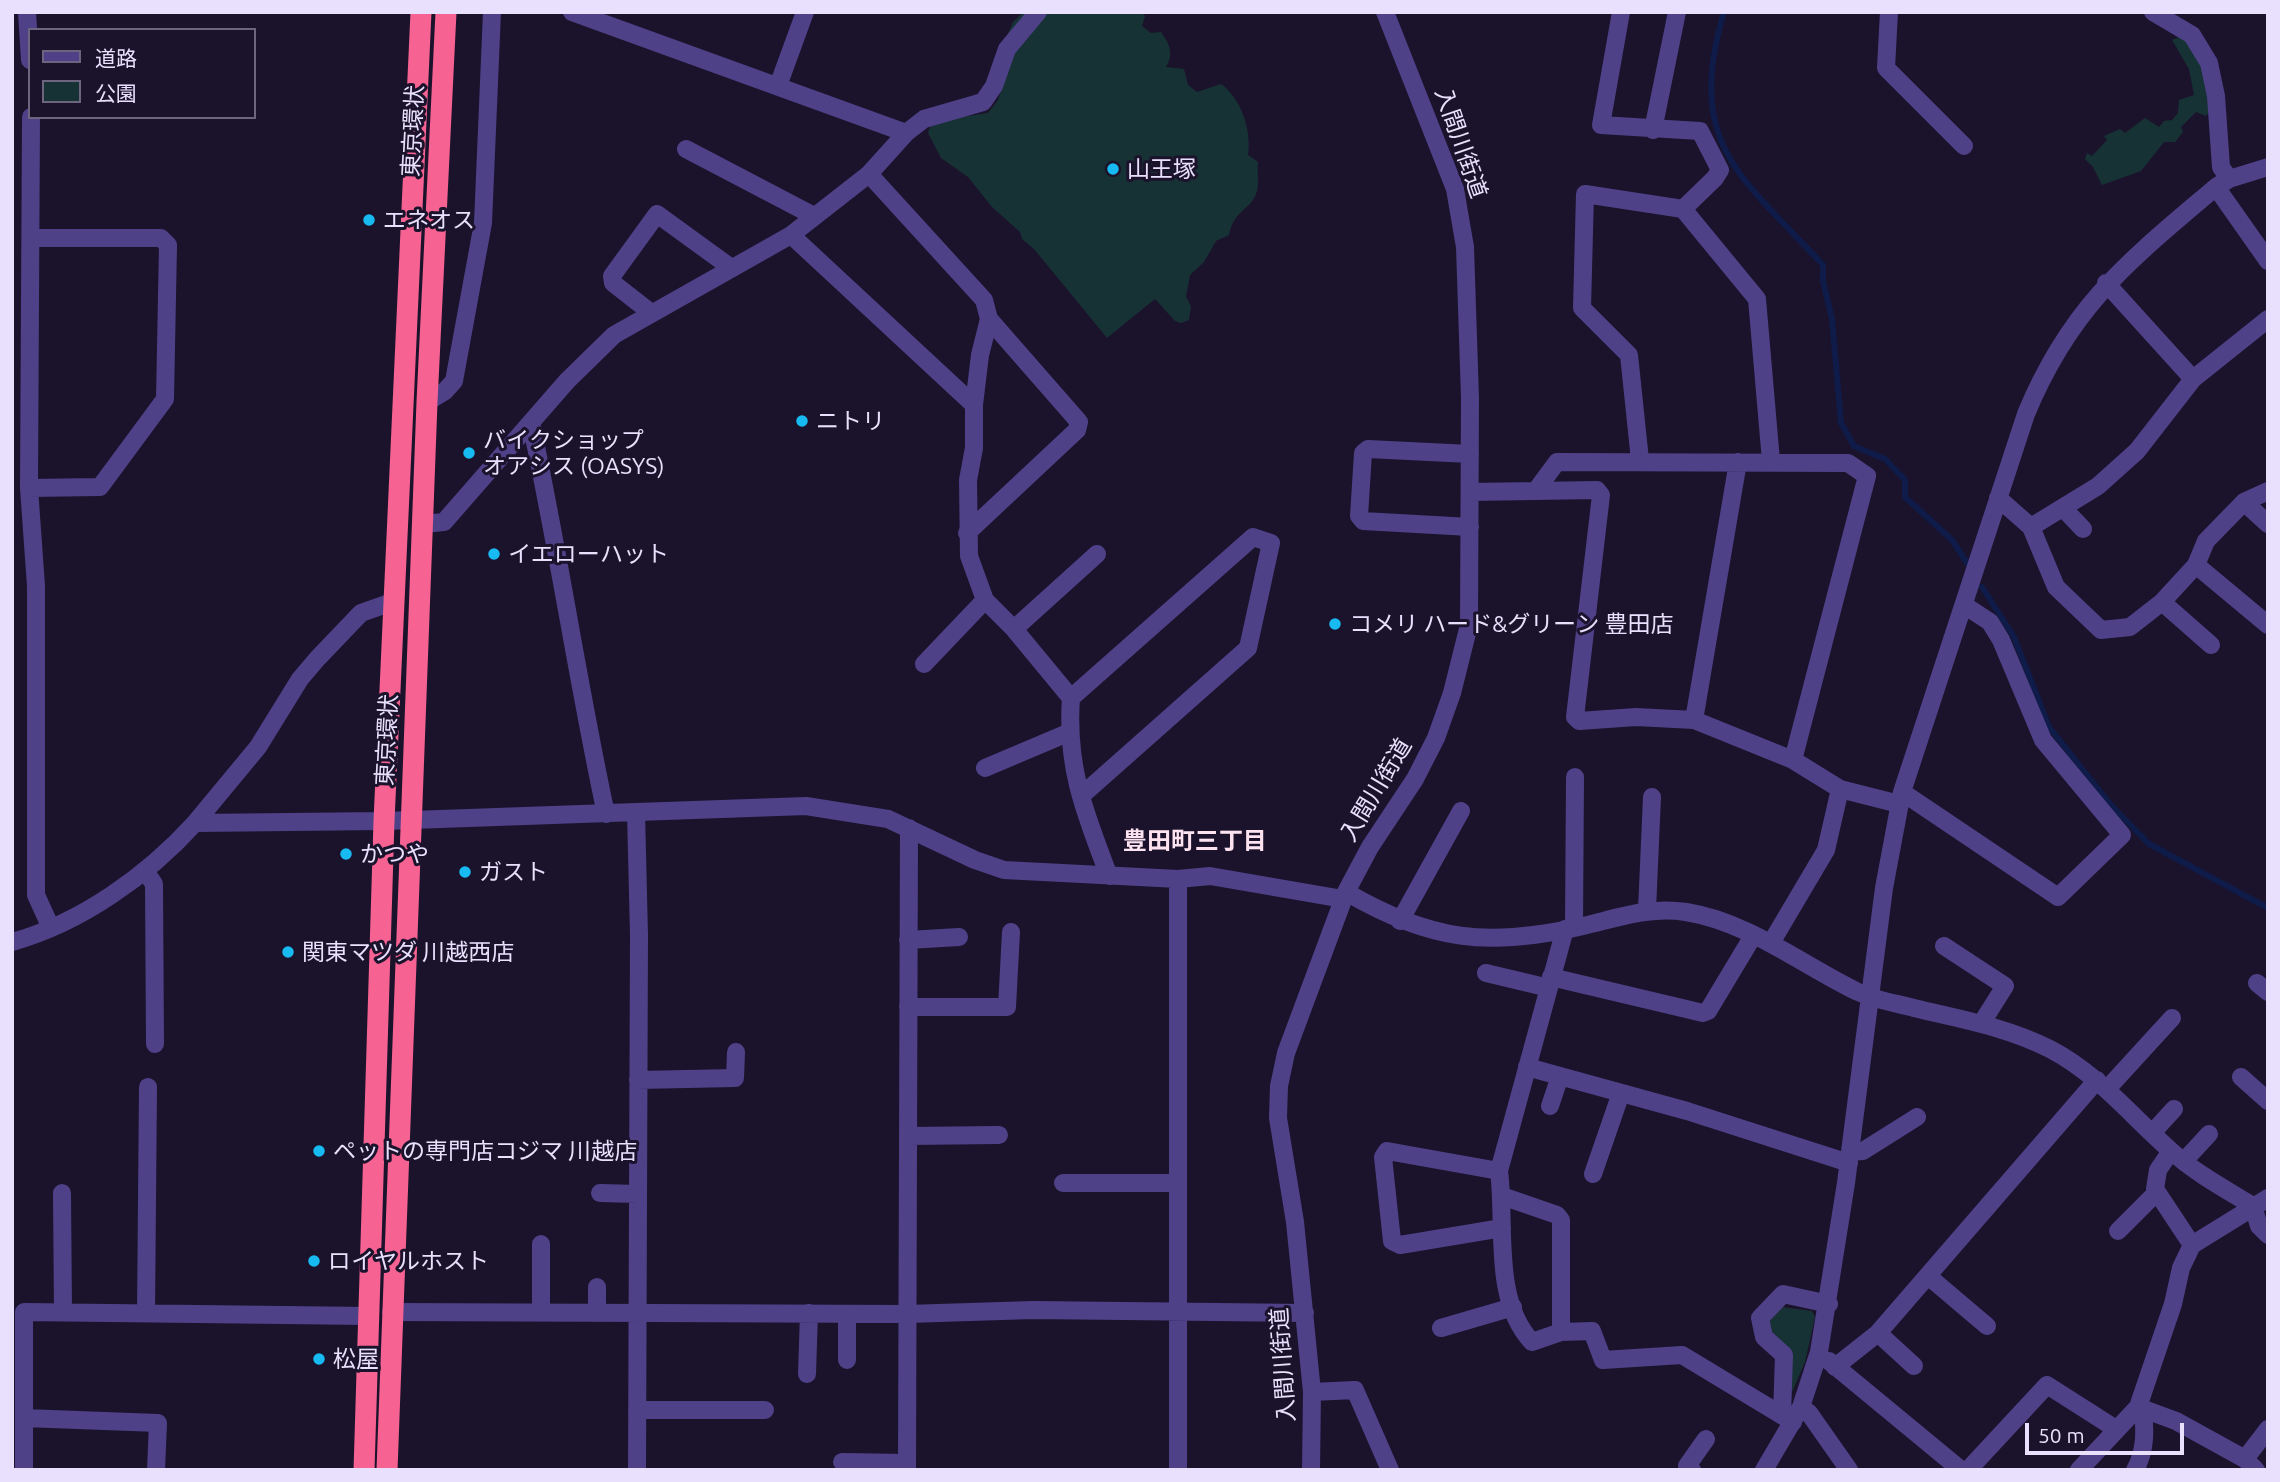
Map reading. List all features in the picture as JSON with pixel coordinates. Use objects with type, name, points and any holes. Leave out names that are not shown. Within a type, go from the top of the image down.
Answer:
[{"type":"highway","name":"東京環状","points":[[364,1470],[384,821],[421,12]]},
{"type":"highway","name":"東京環状","points":[[387,1470],[410,819],[446,12]]},
{"type":"highway","points":[[439,139],[454,12]]},
{"type":"street","points":[[427,402],[445,391],[454,381],[483,223],[492,12]]},
{"type":"street","points":[[572,12],[906,133]]},
{"type":"street","points":[[778,86],[805,12]]},
{"type":"street","points":[[424,524],[444,522],[531,423],[614,335],[650,312],[791,235],[833,205],[869,174],[906,133],[924,119],[983,102],[993,86],[1007,49],[1038,12]]},
{"type":"street","name":"入間川街道","points":[[1311,1470],[1312,1392],[1305,1313],[1278,1118],[1279,1086],[1286,1053],[1344,895],[1370,847],[1415,779],[1436,738],[1452,693],[1469,625],[1470,454],[1465,247],[1455,189],[1435,132],[1385,12]]},
{"type":"street","points":[[1621,12],[1601,125],[1700,131],[1720,170],[1683,209]]},
{"type":"street","points":[[1653,130],[1677,12]]},
{"type":"street","points":[[1889,12],[1886,68],[1964,146]]},
{"type":"street","points":[[2153,12],[2192,35],[2209,63],[2216,96],[2222,183],[2268,261]]},
{"type":"street","points":[[31,119],[33,238],[29,488],[36,586],[36,895],[51,928]]},
{"type":"street","points":[[686,149],[814,216]]},
{"type":"street","points":[[1764,1470],[1792,1415],[1819,1352],[1829,1304],[1869,997],[1900,798],[1998,498],[2042,375],[2080,313],[2106,283],[2222,183],[2268,167]]},
{"type":"street","points":[[869,174],[984,300],[989,319],[1079,422],[1077,430],[967,533]]},
{"type":"street","points":[[1640,460],[1629,355],[1582,308],[1585,194],[1683,209],[1757,299],[1770,461]]},
{"type":"street","points":[[650,312],[612,283],[612,276],[657,214],[730,267]]},
{"type":"street","points":[[791,235],[974,404]]},
{"type":"street","points":[[29,488],[100,487],[165,399],[168,245],[161,238],[33,238]]},
{"type":"street","points":[[2106,283],[2193,379]]},
{"type":"street","points":[[989,319],[980,355],[974,404],[967,533],[969,556],[985,600],[1014,629],[1071,698],[1070,732],[1074,781],[1109,876]]},
{"type":"street","points":[[2031,527],[2098,486],[2137,451],[2193,379],[2268,320]]},
{"type":"street","points":[[531,423],[548,500],[579,688],[606,814]]},
{"type":"street","points":[[1470,454],[1368,449],[1363,453],[1359,516],[1363,521],[1470,527]]},
{"type":"street","points":[[1537,489],[1557,462],[1640,460],[1848,463],[1867,476],[1793,760]]},
{"type":"street","points":[[1694,719],[1738,462]]},
{"type":"street","points":[[1470,492],[1597,490],[1601,495],[1574,717],[1579,721],[1636,717],[1694,719],[1793,760],[1840,789],[1900,798],[2058,897],[2122,835],[2075,782],[2043,740],[2001,640],[1990,622],[1964,605]]},
{"type":"street","points":[[1998,498],[2031,527],[2056,587],[2101,630],[2130,627],[2162,602],[2196,565],[2206,541],[2244,502],[2268,491]]},
{"type":"street","points":[[2244,502],[2268,524]]},
{"type":"street","points":[[2063,508],[2083,529]]},
{"type":"street","points":[[1071,698],[1253,537],[1271,542],[1248,648],[1080,796]]},
{"type":"street","points":[[1014,629],[1097,554]]},
{"type":"street","points":[[2196,565],[2268,625]]},
{"type":"street","points":[[924,664],[985,600]]},
{"type":"street","points":[[12,942],[51,928],[123,888],[146,872],[195,823],[258,747],[300,679],[317,660],[361,613],[395,601]]},
{"type":"street","points":[[2162,602],[2211,645]]},
{"type":"street","points":[[985,768],[1070,732]]},
{"type":"street","points":[[1574,777],[1570,929],[1550,982],[1499,1171],[1502,1196],[1501,1258],[1513,1307],[1532,1342],[1561,1332],[1592,1331],[1603,1360],[1682,1355],[1792,1415],[1809,1413],[1849,1470]]},
{"type":"street","points":[[1771,943],[1826,850],[1840,789]]},
{"type":"street","points":[[1647,910],[1652,797]]},
{"type":"street","points":[[195,823],[384,821],[806,806],[888,819],[975,860],[1004,870],[1178,879],[1210,876],[1344,895],[1400,921],[1450,937],[1485,940],[1570,929],[1647,910],[1688,912],[1771,943],[1869,997],[2020,1034],[2053,1050],[2102,1084],[2177,1156],[2260,1202]]},
{"type":"street","points":[[1400,921],[1461,811]]},
{"type":"street","points":[[636,812],[639,1080],[637,1470]]},
{"type":"street","points":[[842,1462],[907,1466],[909,828]]},
{"type":"street","points":[[146,872],[154,884],[155,1044]]},
{"type":"street","points":[[1178,879],[1178,1470]]},
{"type":"street","points":[[908,1007],[1007,1007],[1012,932]]},
{"type":"street","points":[[1486,973],[1550,982],[1703,1013],[1708,1012],[1753,936]]},
{"type":"street","points":[[908,940],[959,937]]},
{"type":"street","points":[[1944,946],[2005,986],[1982,1024]]},
{"type":"street","points":[[1835,1367],[1878,1333],[2102,1084],[2172,1018]]},
{"type":"street","points":[[639,1080],[735,1078],[736,1052]]},
{"type":"street","points":[[1527,1067],[1850,1158],[1917,1117]]},
{"type":"street","points":[[1550,1106],[1560,1076]]},
{"type":"street","points":[[2241,1077],[2268,1101]]},
{"type":"street","points":[[146,1313],[148,1087]]},
{"type":"street","points":[[1593,1174],[1621,1093]]},
{"type":"street","points":[[2152,1133],[2174,1109]]},
{"type":"street","points":[[2118,1231],[2156,1192],[2158,1170],[2209,1134]]},
{"type":"street","points":[[908,1136],[999,1135]]},
{"type":"street","points":[[1499,1171],[1387,1151],[1383,1157],[1392,1241],[1399,1245],[1502,1227]]},
{"type":"street","points":[[1063,1183],[1178,1183]]},
{"type":"street","points":[[2156,1192],[2192,1245]]},
{"type":"street","points":[[62,1193],[63,1312]]},
{"type":"street","points":[[600,1193],[638,1194]]},
{"type":"street","points":[[1502,1196],[1557,1215],[1561,1220],[1561,1332]]},
{"type":"street","points":[[2260,1202],[2259,1226],[2268,1236]]},
{"type":"street","points":[[2135,1470],[2141,1459],[2146,1434],[2141,1408],[2173,1304],[2181,1268],[2192,1245],[2260,1202]]},
{"type":"street","points":[[541,1244],[541,1312]]},
{"type":"street","points":[[1928,1276],[1987,1326]]},
{"type":"street","points":[[597,1287],[597,1312]]},
{"type":"street","points":[[1792,1415],[1784,1355],[1764,1338],[1760,1318],[1783,1293],[1829,1304]]},
{"type":"street","points":[[1441,1328],[1513,1307]]},
{"type":"street","points":[[391,1312],[907,1314],[1033,1310],[1305,1313]]},
{"type":"street","points":[[24,1470],[24,1312],[369,1316]]},
{"type":"street","points":[[807,1374],[809,1313]]},
{"type":"street","points":[[847,1314],[847,1360]]},
{"type":"street","points":[[1878,1333],[1914,1366]]},
{"type":"street","points":[[1819,1352],[1961,1470]]},
{"type":"street","points":[[1968,1470],[2047,1385],[2116,1429]]},
{"type":"street","points":[[1312,1392],[1355,1390],[1390,1470]]},
{"type":"street","points":[[2079,1470],[2116,1429],[2141,1408]]},
{"type":"street","points":[[2141,1408],[2176,1421],[2251,1464],[2268,1429]]},
{"type":"street","points":[[637,1410],[765,1410]]},
{"type":"street","points":[[24,1418],[158,1423],[156,1470]]},
{"type":"street","points":[[1692,1470],[1687,1466],[1706,1439]]},
{"type":"green space","points":[[1023,12],[1142,12],[1145,16],[1142,26],[1151,33],[1161,32],[1169,45],[1170,57],[1166,67],[1184,69],[1188,85],[1197,92],[1221,84],[1239,106],[1248,136],[1248,155],[1258,162],[1257,191],[1231,226],[1229,235],[1216,241],[1204,262],[1190,275],[1186,297],[1191,306],[1189,320],[1181,323],[1175,321],[1155,299],[1107,338],[1034,249],[1022,239],[1020,232],[992,207],[968,177],[941,158],[928,133],[930,127],[948,119],[988,113],[998,100],[1017,47],[1006,38],[1013,22]]},
{"type":"green space","points":[[2184,35],[2202,58],[2213,108],[2206,116],[2196,112],[2181,127],[2183,132],[2175,142],[2164,142],[2141,171],[2102,185],[2093,167],[2085,159],[2087,153],[2092,156],[2107,140],[2104,136],[2120,129],[2125,133],[2145,118],[2159,127],[2178,113],[2179,100],[2194,95],[2189,69],[2172,40]]},
{"type":"green space","points":[[1782,1307],[1812,1311],[1815,1317],[1805,1362],[1789,1399],[1769,1322]]},
{"type":"waterway","points":[[1724,12],[1714,57],[1711,95],[1716,127],[1728,155],[1745,180],[1823,265],[1823,281],[1832,319],[1841,423],[1854,446],[1885,459],[1905,480],[1905,497],[1952,540],[1967,563]]},
{"type":"waterway","points":[[1982,587],[2014,637],[2049,727],[2110,804],[2149,844],[2268,908]]},
{"type":"place","name":"山王塚","points":[[1113,169]]},
{"type":"place","name":"エネオス","points":[[369,220]]},
{"type":"place","name":"ニトリ","points":[[802,421]]},
{"type":"place","name":"バイクショップ オアシス (OASYS)","points":[[469,453]]},
{"type":"place","name":"イエローハット","points":[[494,554]]},
{"type":"place","name":"コメリ ハード&グリーン 豊田店","points":[[1335,624]]},
{"type":"place","name":"かつや","points":[[346,854]]},
{"type":"place","name":"ガスト","points":[[465,872]]},
{"type":"place","name":"関東マツダ 川越西店","points":[[288,952]]},
{"type":"place","name":"ペットの専門店コジマ 川越店","points":[[319,1151]]},
{"type":"place","name":"ロイヤルホスト","points":[[314,1261]]},
{"type":"place","name":"松屋","points":[[319,1359]]},
{"type":"district","name":"豊田町三丁目","points":[[1195,841]]}]
